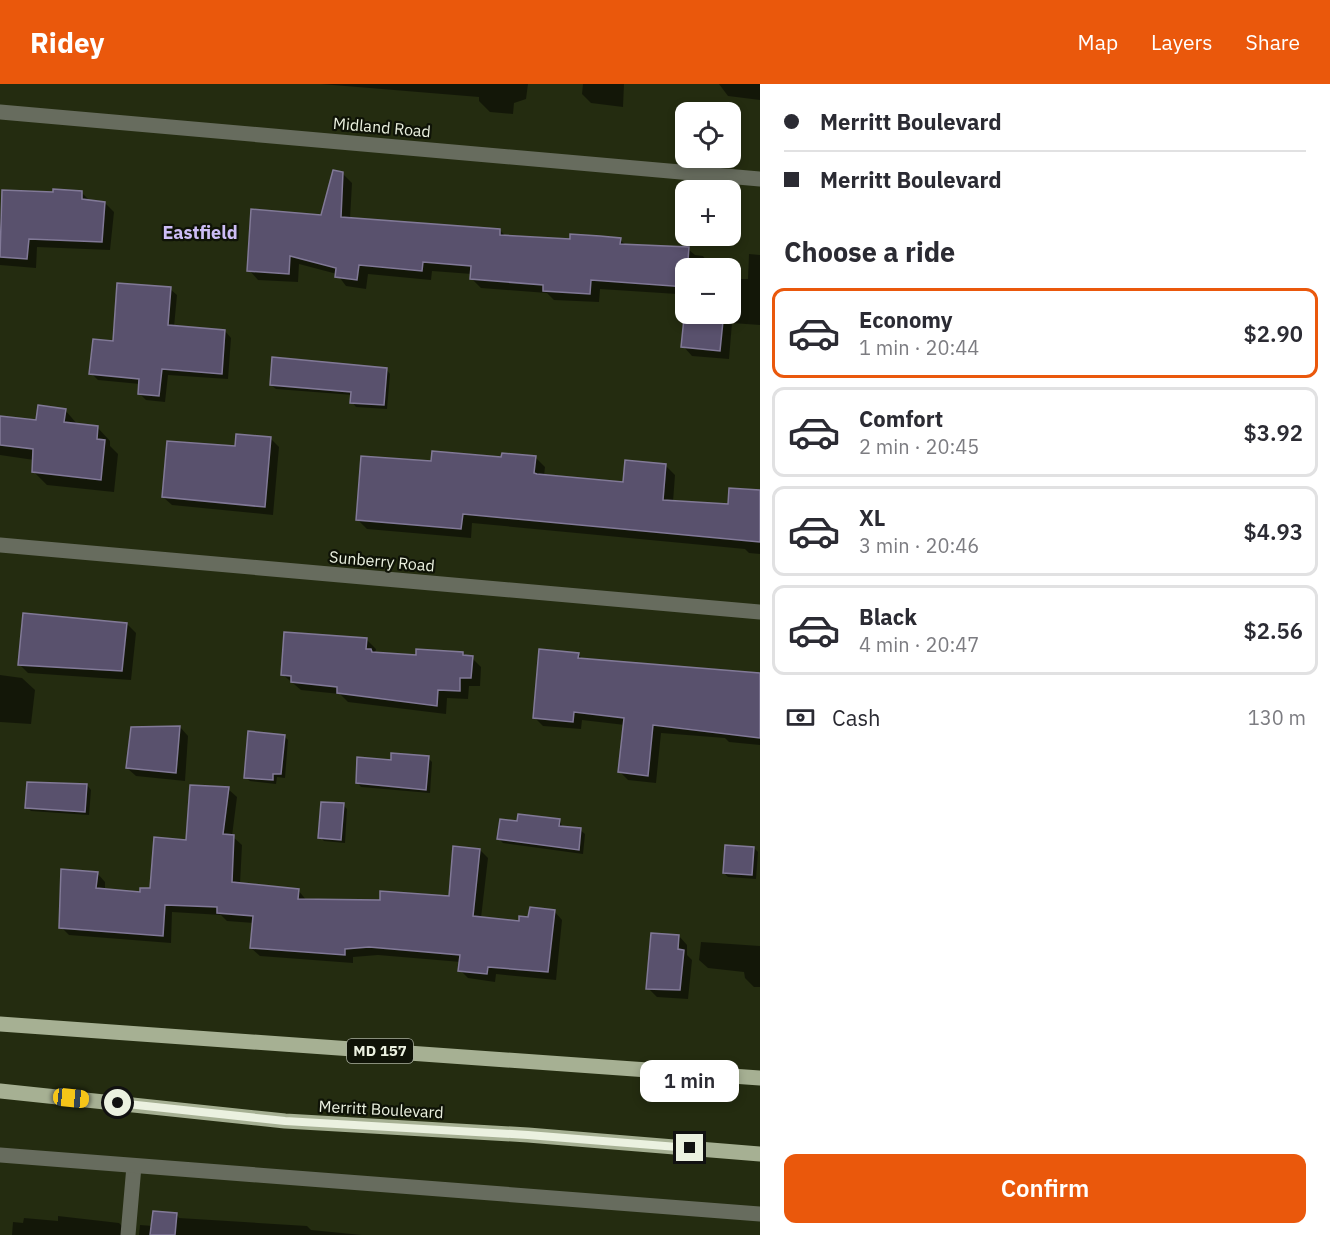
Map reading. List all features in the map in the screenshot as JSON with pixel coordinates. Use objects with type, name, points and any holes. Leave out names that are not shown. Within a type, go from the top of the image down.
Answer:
[{"type":"main road","name":"MD 157","points":[[0,1024],[760,1078]]},
{"type":"main road","name":"Merritt Boulevard","points":[[0,1091],[285,1121],[528,1135],[760,1154]]},
{"type":"street","name":"Midland Road","points":[[0,112],[760,179]]},
{"type":"street","name":"Sunberry Road","points":[[0,545],[760,612]]},
{"type":"street","points":[[0,1155],[760,1214]]},
{"type":"street","points":[[128,1235],[134,1166]]},
{"type":"building","points":[[333,170],[343,172],[341,217],[500,229],[500,235],[570,239],[570,234],[621,238],[620,244],[689,247],[688,258],[675,258],[675,286],[591,280],[590,294],[543,291],[543,285],[470,279],[471,266],[423,262],[422,271],[359,265],[357,280],[335,277],[336,268],[290,256],[289,274],[247,271],[251,209],[321,215]]},
{"type":"building","points":[[53,189],[82,191],[82,199],[105,202],[102,242],[29,239],[27,259],[0,257],[2,190],[53,192]]},
{"type":"building","points":[[117,283],[171,287],[168,325],[225,330],[222,374],[162,369],[159,396],[138,394],[139,379],[89,374],[93,339],[113,341]]},
{"type":"building","points":[[683,324],[723,324],[720,351],[681,347]]},
{"type":"building","points":[[272,357],[387,368],[384,405],[350,403],[351,392],[270,385]]},
{"type":"building","points":[[38,405],[66,409],[64,422],[98,426],[97,439],[105,440],[101,480],[32,472],[33,449],[0,445],[0,416],[36,420]]},
{"type":"building","points":[[236,434],[271,437],[265,507],[162,497],[167,441],[235,446]]},
{"type":"building","points":[[432,451],[501,457],[502,453],[536,456],[534,473],[537,474],[623,482],[625,460],[666,464],[663,500],[728,504],[729,488],[760,490],[760,542],[463,514],[461,529],[356,520],[361,456],[431,461]]},
{"type":"building","points":[[23,613],[127,623],[122,671],[18,665]]},
{"type":"building","points":[[284,632],[367,638],[366,649],[371,649],[372,652],[416,655],[416,649],[463,652],[463,655],[473,656],[471,678],[460,678],[460,691],[438,690],[437,706],[337,693],[337,687],[291,682],[291,676],[281,675]]},
{"type":"building","points":[[539,649],[579,653],[578,658],[760,673],[760,738],[653,725],[648,776],[618,772],[624,718],[574,712],[573,722],[533,718]]},
{"type":"building","points":[[180,726],[176,773],[126,768],[131,727]]},
{"type":"building","points":[[248,731],[285,735],[281,774],[273,774],[273,780],[244,778]]},
{"type":"building","points":[[391,753],[429,756],[426,790],[356,783],[357,757],[391,760]]},
{"type":"building","points":[[27,782],[87,784],[85,812],[25,808]]},
{"type":"building","points":[[190,785],[229,787],[223,834],[234,835],[232,882],[299,889],[298,899],[380,900],[380,891],[449,896],[453,846],[480,849],[473,916],[519,921],[519,916],[528,917],[530,907],[555,910],[548,972],[488,967],[487,974],[458,971],[460,955],[369,947],[345,949],[345,955],[250,948],[253,916],[217,913],[217,907],[165,905],[163,936],[59,928],[61,869],[98,872],[96,888],[140,892],[140,888],[150,888],[154,837],[186,840]]},
{"type":"building","points":[[321,802],[344,803],[341,840],[318,838]]},
{"type":"building","points":[[518,814],[560,819],[559,826],[581,828],[579,850],[497,839],[500,819],[517,821]]},
{"type":"building","points":[[725,845],[754,847],[752,875],[723,873]]},
{"type":"building","points":[[651,933],[679,935],[678,949],[684,950],[680,990],[646,989]]},
{"type":"building","points":[[153,1211],[177,1213],[175,1235],[150,1235]]},
{"type":"district","name":"Eastfield","points":[[200,233]]},
{"type":"route","points":[[118,1103],[285,1121],[528,1135],[690,1148]]}]
